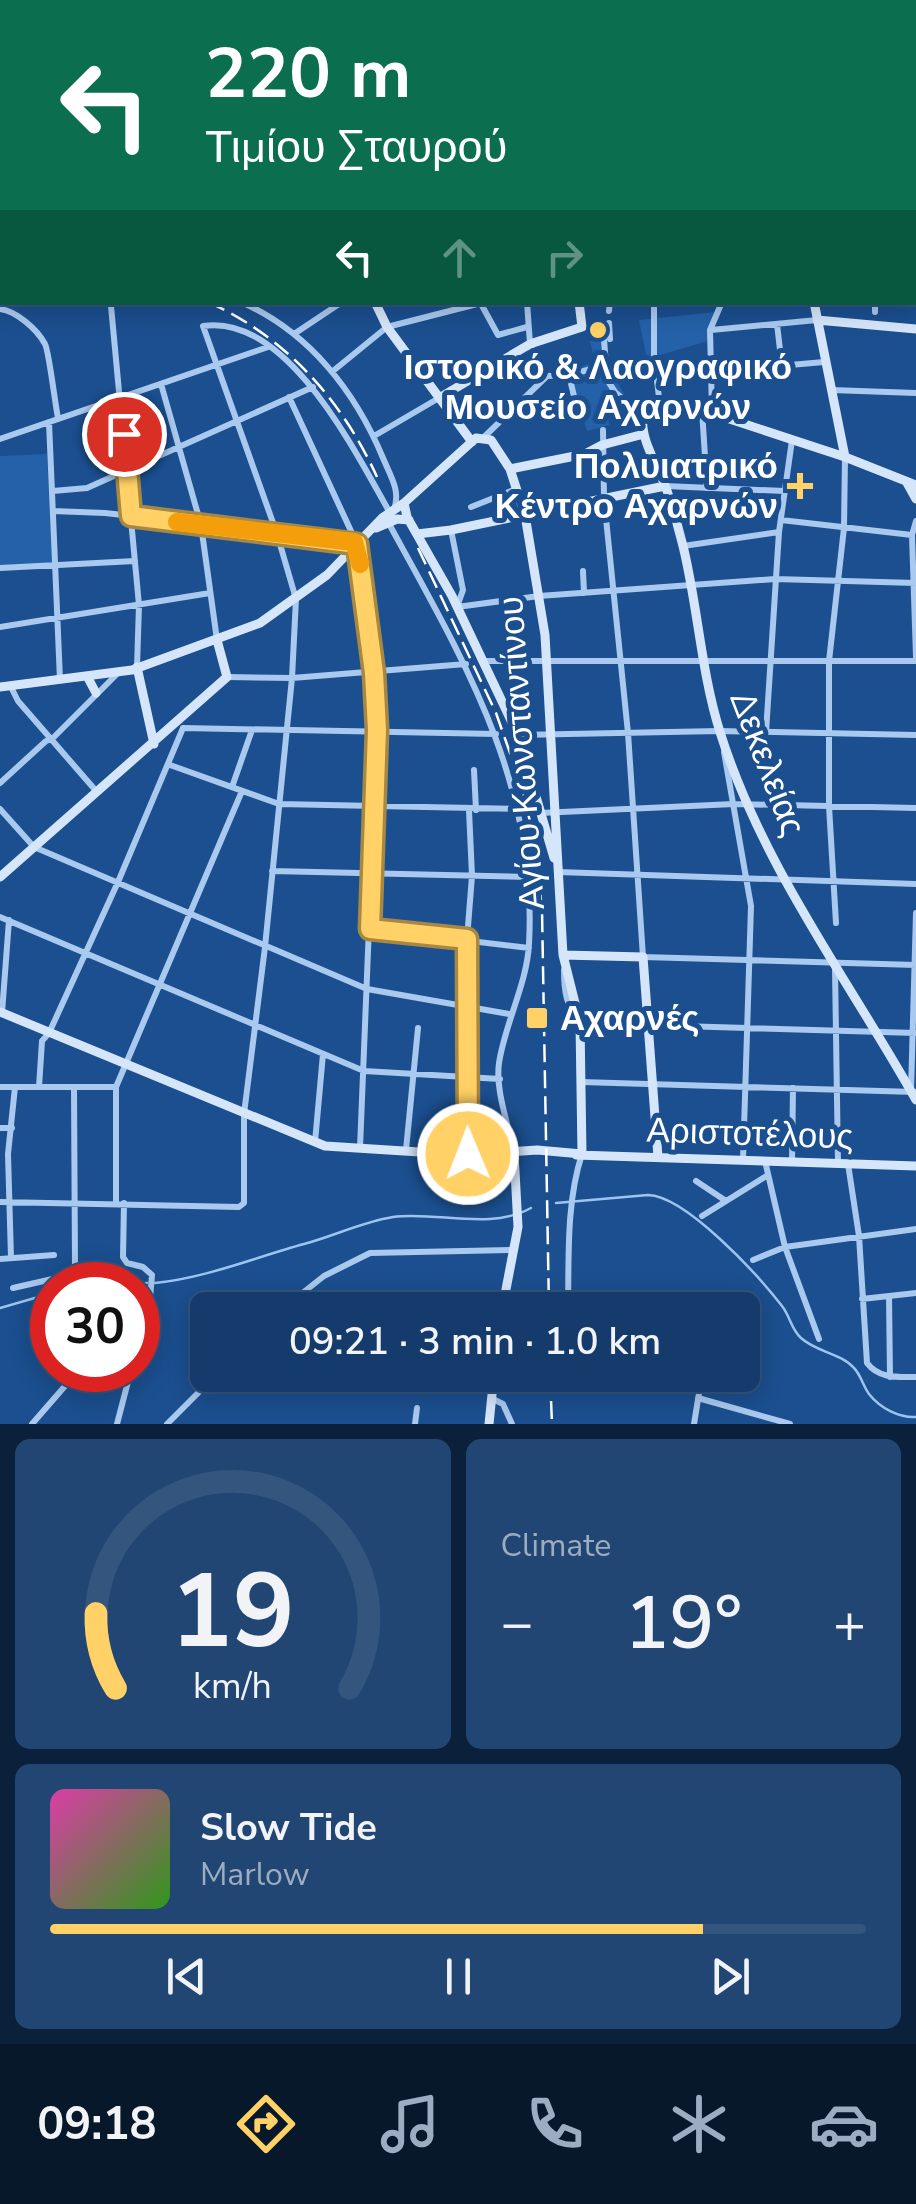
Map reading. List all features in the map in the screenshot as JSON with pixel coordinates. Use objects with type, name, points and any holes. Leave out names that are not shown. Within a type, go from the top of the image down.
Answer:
[{"type":"street","points":[[246,305],[294,334],[333,371],[374,436],[398,496],[391,515]]},
{"type":"street","points":[[294,334],[338,305]]},
{"type":"street","points":[[376,305],[387,326],[472,442]]},
{"type":"street","points":[[333,371],[387,326],[472,305]]},
{"type":"street","points":[[481,305],[498,335],[528,326]]},
{"type":"street","points":[[527,305],[530,344],[542,380]]},
{"type":"street","points":[[374,436],[530,344],[582,327],[578,305]]},
{"type":"street","points":[[654,305],[654,356],[661,414]]},
{"type":"street","points":[[707,488],[707,411],[713,372],[710,330],[721,305]]},
{"type":"street","points":[[814,305],[845,457],[844,528],[829,661],[829,806],[836,923]]},
{"type":"street","points":[[875,305],[875,312]]},
{"type":"street","points":[[112,306],[139,605],[137,667],[154,744]]},
{"type":"street","points":[[3,309],[27,324],[48,347],[50,384],[58,418]]},
{"type":"street","points":[[710,330],[817,320],[916,330]]},
{"type":"street","points":[[609,323],[602,372],[608,383],[645,416],[688,408],[707,411],[911,483],[916,499]]},
{"type":"street","points":[[776,324],[782,366]]},
{"type":"street","points":[[4,1202],[240,1206],[244,1203],[244,1114],[280,804],[296,600],[277,534],[203,326],[233,327],[268,347],[313,387],[331,411],[391,515],[466,664],[496,734],[519,809],[528,877],[529,948],[498,1066],[518,1199],[516,1250],[506,1292]]},
{"type":"street","points":[[0,439],[268,347]]},
{"type":"street","points":[[713,372],[824,362]]},
{"type":"street","points":[[5,687],[118,673],[260,623],[296,600],[344,560],[369,531],[472,442],[484,437],[547,376],[569,375],[606,365]]},
{"type":"street","points":[[569,375],[577,410]]},
{"type":"street","points":[[161,384],[200,525],[217,640],[227,677]]},
{"type":"street","points":[[53,491],[78,491],[313,387]]},
{"type":"street","points":[[830,390],[916,393]]},
{"type":"street","points":[[288,397],[356,543],[374,673],[377,730],[360,1150]]},
{"type":"street","name":"Δεκελείας","points":[[645,416],[644,434],[683,546],[720,732],[748,804],[785,880],[878,1033],[907,1073],[914,1095]]},
{"type":"street","points":[[49,422],[60,680]]},
{"type":"street","points":[[603,430],[604,498],[628,733],[658,1157]]},
{"type":"street","points":[[510,469],[585,454],[644,434]]},
{"type":"street","name":"Αγίου Κωνσταντίνου","points":[[484,437],[494,442],[517,489],[548,660],[563,955],[580,1023],[582,1154]]},
{"type":"street","points":[[766,732],[779,532],[792,438]]},
{"type":"street","points":[[417,534],[665,486],[784,491]]},
{"type":"street","points":[[471,508],[517,489]]},
{"type":"street","points":[[404,503],[409,520],[457,607],[518,735],[556,867],[638,874],[916,884]]},
{"type":"street","points":[[53,511],[131,516],[356,543]]},
{"type":"street","points":[[391,515],[409,520]]},
{"type":"street","points":[[781,520],[912,535]]},
{"type":"street","points":[[484,661],[916,659],[912,535],[916,521]]},
{"type":"street","points":[[451,530],[462,590],[457,607]]},
{"type":"street","points":[[683,546],[779,532]]},
{"type":"street","points":[[0,568],[135,561]]},
{"type":"street","points":[[583,570],[584,593]]},
{"type":"street","points":[[457,607],[539,596],[776,579],[914,583]]},
{"type":"street","points":[[0,627],[210,593]]},
{"type":"street","points":[[0,877],[181,725],[227,677],[292,678],[466,664]]},
{"type":"street","points":[[0,783],[46,740],[52,739],[118,673]]},
{"type":"street","points":[[88,678],[96,693]]},
{"type":"street","points":[[5,687],[98,793]]},
{"type":"street","points":[[181,725],[496,734]]},
{"type":"street","points":[[39,1087],[42,1041],[170,765],[181,725]]},
{"type":"street","points":[[232,787],[252,730]]},
{"type":"street","points":[[720,732],[748,878],[751,960],[743,1160]]},
{"type":"street","points":[[518,735],[766,732],[916,736]]},
{"type":"street","points":[[170,765],[280,804],[519,809]]},
{"type":"street","points":[[468,1154],[467,939],[474,770]]},
{"type":"street","points":[[126,1262],[116,1087],[242,791]]},
{"type":"street","points":[[540,813],[734,804],[916,808]]},
{"type":"street","points":[[0,809],[34,846],[366,990],[510,1014]]},
{"type":"street","points":[[272,870],[528,877]]},
{"type":"street","points":[[907,1073],[914,1033],[916,913]]},
{"type":"street","points":[[0,916],[364,1071],[500,1079]]},
{"type":"street","points":[[1,1012],[9,920]]},
{"type":"street","points":[[370,929],[529,948]]},
{"type":"street","points":[[563,955],[915,966]]},
{"type":"street","points":[[835,963],[837,1090],[843,1164],[859,1236],[867,1364],[890,1377],[916,1378]]},
{"type":"street","name":"Αριστοτέλους","points":[[1,1012],[315,1143],[360,1150],[468,1154],[538,1150],[916,1166]]},
{"type":"street","points":[[580,1023],[914,1033]]},
{"type":"street","points":[[406,1150],[418,1028]]},
{"type":"street","points":[[315,1143],[324,1054]]},
{"type":"street","points":[[582,1082],[914,1095]]},
{"type":"street","points":[[11,1258],[4,1202],[15,1087]]},
{"type":"street","points":[[13,1288],[73,1273],[74,1087]]},
{"type":"street","points":[[0,1088],[116,1087]]},
{"type":"street","points":[[792,1088],[792,1162]]},
{"type":"street","points":[[0,1128],[12,1128]]},
{"type":"street","points":[[572,1292],[572,1206],[582,1154]]},
{"type":"street","points":[[765,1161],[785,1246],[819,1339]]},
{"type":"street","points":[[702,1216],[768,1175]]},
{"type":"street","points":[[696,1181],[728,1202]]},
{"type":"street","points":[[752,1260],[785,1246],[916,1229]]},
{"type":"street","points":[[304,1292],[324,1276],[370,1252],[516,1250]]},
{"type":"street","points":[[0,1259],[54,1255]]},
{"type":"street","points":[[862,1298],[916,1293]]},
{"type":"street","points":[[888,1296],[890,1377]]},
{"type":"street","points":[[36,1423],[61,1392]]},
{"type":"street","points":[[117,1424],[125,1392]]},
{"type":"street","points":[[168,1424],[199,1392]]},
{"type":"street","points":[[490,1424],[493,1392]]},
{"type":"street","points":[[694,1424],[699,1392]]},
{"type":"street","points":[[492,1398],[503,1404],[512,1424]]},
{"type":"street","points":[[698,1398],[790,1424]]},
{"type":"street","points":[[415,1424],[417,1408]]},
{"type":"shaded area","points":[[716,312],[711,340],[647,359],[639,320]]},
{"type":"shaded area","points":[[609,337],[606,359],[626,398],[607,404],[609,425],[587,431],[568,371],[595,362],[590,341]]},
{"type":"shaded area","points":[[47,454],[52,564],[0,566],[0,456]]},
{"type":"waterway","points":[[556,1203],[648,1195],[682,1208],[756,1276],[782,1306],[801,1338],[849,1363],[869,1394],[884,1408],[916,1417]]},
{"type":"waterway","points":[[160,1282],[212,1272],[382,1219],[498,1218],[531,1208]]},
{"type":"waterway","points":[[0,1308],[30,1299]]},
{"type":"railway","points":[[214,305],[262,333],[309,374],[347,422],[377,477]]},
{"type":"railway","points":[[418,548],[496,713],[522,787],[534,839],[542,910],[549,1292]]},
{"type":"railway","points":[[551,1392],[552,1424]]},
{"type":"slow traffic","points":[[177,522],[354,542],[360,564]]},
{"type":"place","name":"Ιστορικό & Λαογραφικό Μουσείο Αχαρνών","points":[[598,330]]},
{"type":"place","name":"Πολυιατρικό Κέντρο Αχαρνών","points":[[800,486]]},
{"type":"place","name":"Αχαρνές","points":[[537,1018]]},
{"type":"route","points":[[124,434],[131,516],[357,544],[374,673],[377,730],[370,929],[467,939],[468,1154]]}]
